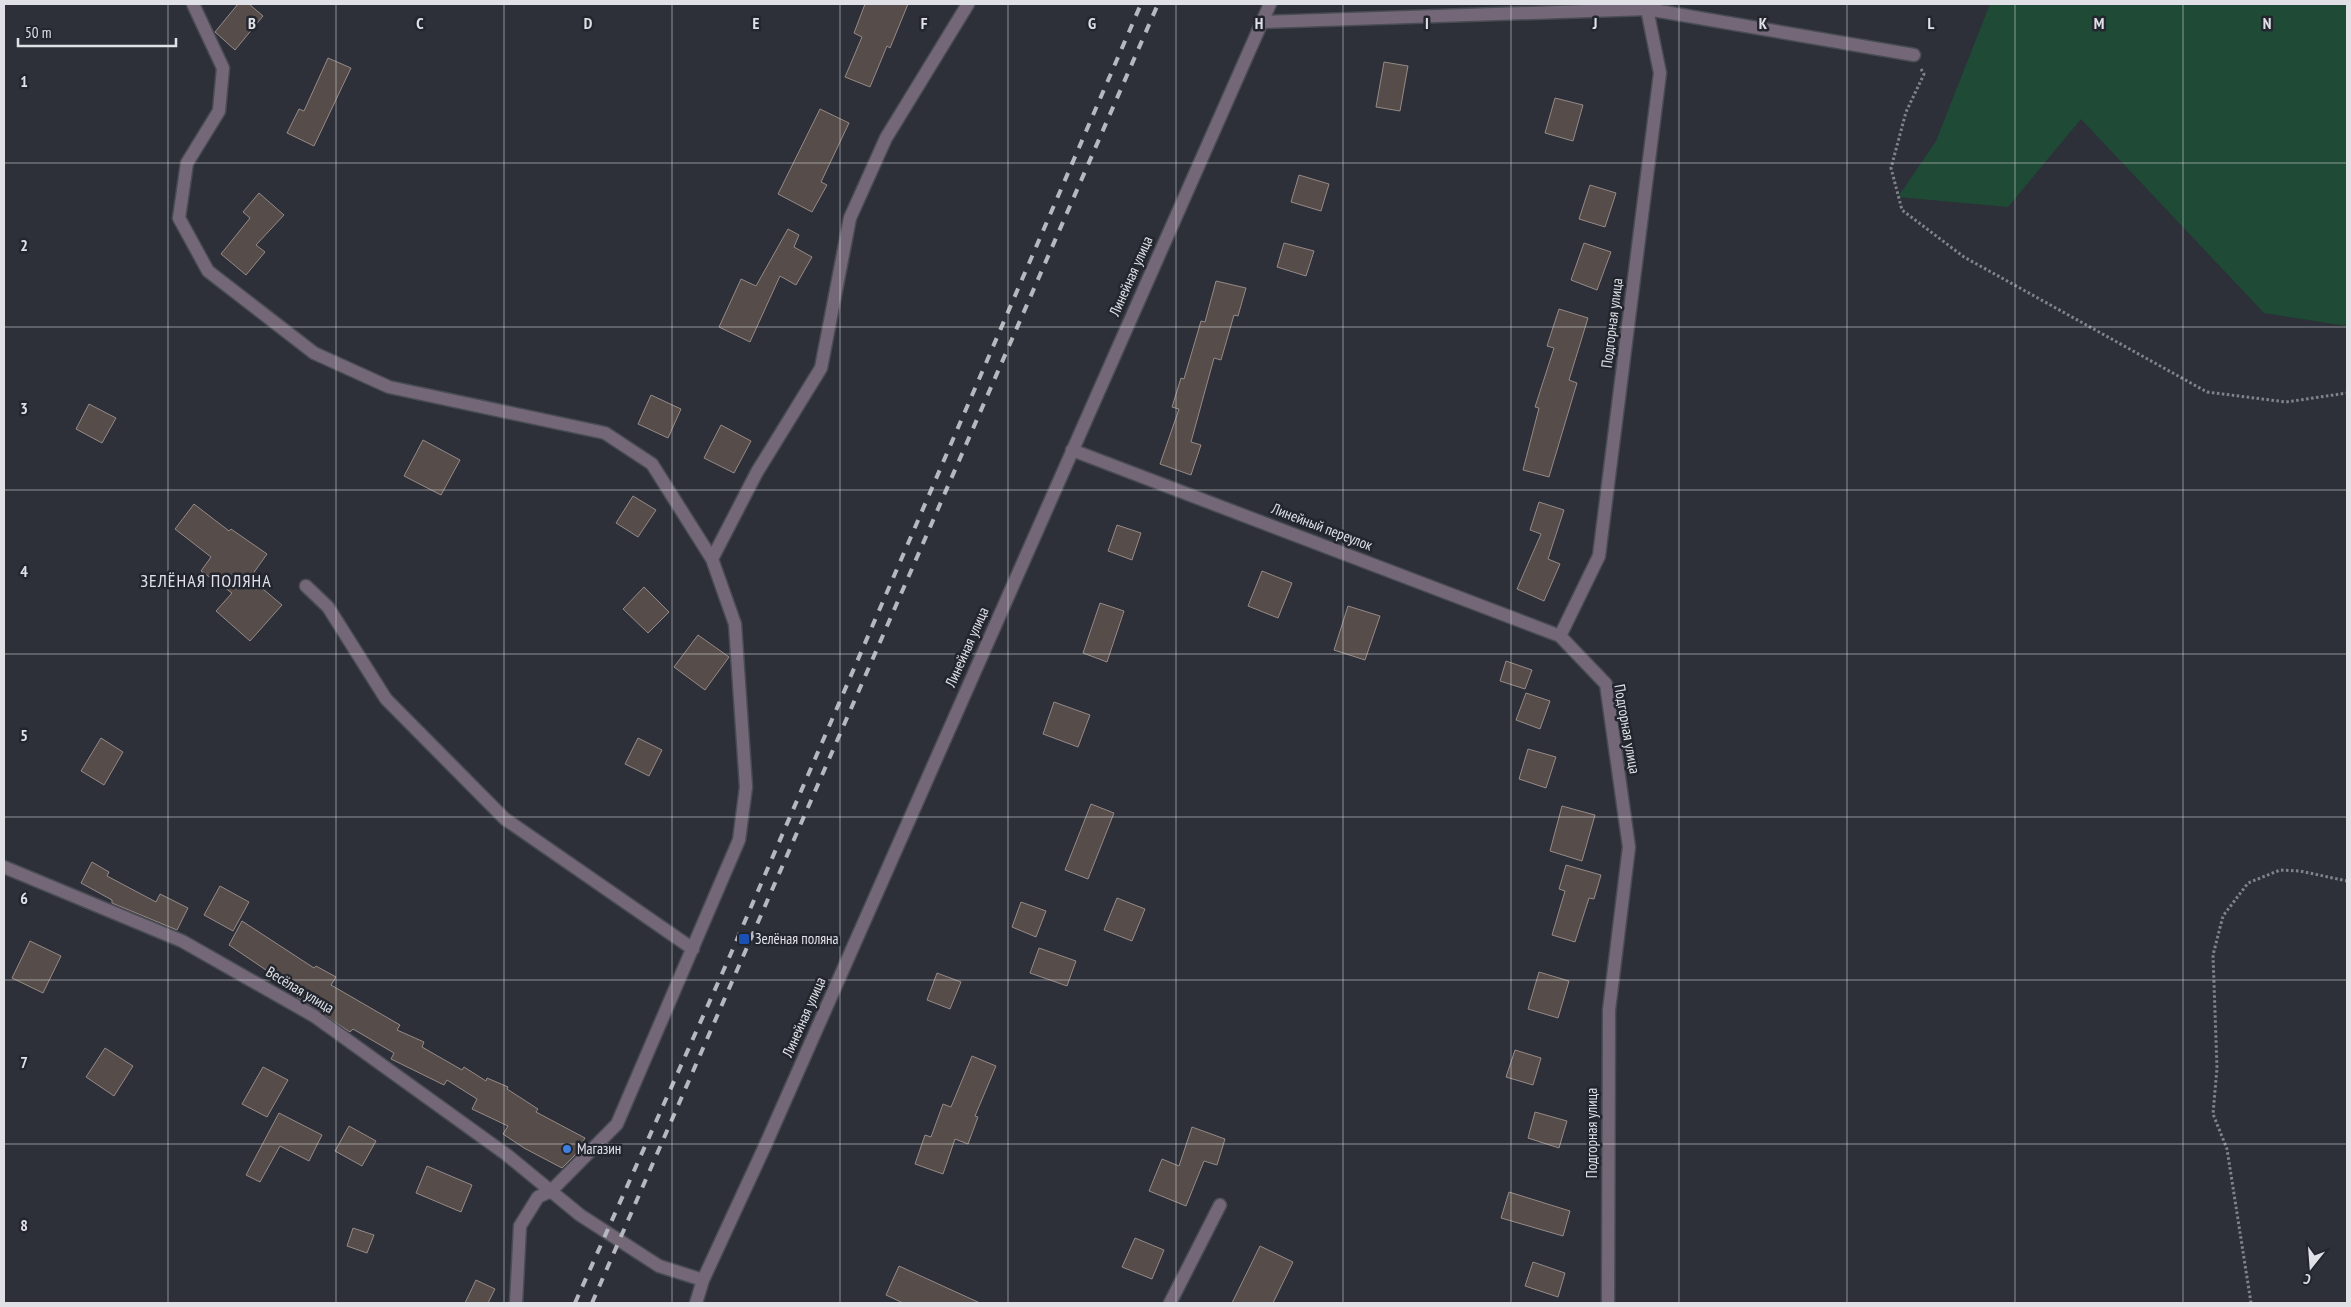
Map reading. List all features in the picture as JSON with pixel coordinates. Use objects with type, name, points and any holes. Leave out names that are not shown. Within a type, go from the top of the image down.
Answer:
[{"type":"street","points":[[193,4],[222,68],[219,111],[187,163],[179,218],[208,271],[314,353],[389,387],[605,432],[652,464],[712,559],[735,624],[746,787],[739,840],[694,950],[617,1124],[551,1192],[538,1197],[520,1226],[516,1303]]},
{"type":"street","points":[[712,559],[756,472],[821,368],[850,218],[886,138],[968,4]]},
{"type":"street","name":"Линейная улица","points":[[696,1303],[703,1280],[769,1137],[1270,4]]},
{"type":"street","points":[[1261,22],[1647,9],[1914,55]]},
{"type":"street","name":"Подгорная улица","points":[[1608,1303],[1609,1010],[1629,847],[1606,684],[1560,636],[1599,556],[1660,73],[1647,9]]},
{"type":"street","name":"Линейный переулок","points":[[1072,450],[1560,636]]},
{"type":"street","points":[[306,586],[328,607],[386,699],[505,819],[694,950]]},
{"type":"street","name":"Весёлая улица","points":[[4,866],[182,941],[314,1016],[508,1155],[580,1215],[659,1266],[703,1280]]},
{"type":"street","points":[[1170,1303],[1220,1205]]},
{"type":"path","points":[[1914,55],[1924,74],[1906,112],[1891,168],[1902,210],[1964,257],[2207,392],[2286,402],[2347,393]]},
{"type":"path","points":[[2251,1303],[2227,1149],[2213,1114],[2217,1068],[2213,955],[2223,916],[2248,883],[2280,870],[2300,871],[2347,881]]},
{"type":"green space","points":[[1990,4],[2347,4],[2347,326],[2264,313],[2081,119],[2008,207],[1898,197],[1936,141]]},
{"type":"building","points":[[238,4],[249,4],[263,16],[235,50],[215,32]]},
{"type":"building","points":[[865,4],[908,4],[890,48],[887,46],[870,87],[845,77],[862,37],[854,33]]},
{"type":"building","points":[[328,58],[351,68],[314,146],[287,133],[299,109],[304,111]]},
{"type":"building","points":[[1384,62],[1408,66],[1400,111],[1376,107]]},
{"type":"building","points":[[1555,98],[1583,105],[1573,141],[1545,133]]},
{"type":"building","points":[[820,109],[849,123],[821,182],[827,185],[812,212],[778,194]]},
{"type":"building","points":[[1299,175],[1329,184],[1321,211],[1291,202]]},
{"type":"building","points":[[1590,185],[1616,193],[1605,227],[1579,219]]},
{"type":"building","points":[[259,193],[284,215],[256,245],[265,252],[246,275],[221,254],[250,218],[243,212]]},
{"type":"building","points":[[788,229],[799,235],[794,247],[812,257],[796,285],[780,276],[750,342],[719,327],[741,279],[756,286]]},
{"type":"building","points":[[1284,243],[1314,251],[1306,276],[1277,267]]},
{"type":"building","points":[[1584,243],[1611,252],[1597,290],[1571,280]]},
{"type":"building","points":[[1216,281],[1246,288],[1238,316],[1234,315],[1221,360],[1214,358],[1191,442],[1201,445],[1191,475],[1160,464],[1179,409],[1172,407],[1181,378],[1184,379],[1201,321],[1205,322]]},
{"type":"building","points":[[1559,309],[1588,318],[1569,380],[1577,383],[1549,477],[1523,470],[1539,408],[1535,407],[1554,348],[1547,346]]},
{"type":"building","points":[[651,395],[681,409],[668,438],[638,424]]},
{"type":"building","points":[[89,404],[116,418],[102,443],[76,429]]},
{"type":"building","points":[[721,425],[751,441],[734,473],[704,458]]},
{"type":"building","points":[[423,440],[460,460],[441,495],[404,476]]},
{"type":"building","points":[[633,496],[656,510],[638,537],[616,523]]},
{"type":"building","points":[[1539,502],[1564,510],[1548,559],[1560,564],[1544,601],[1517,589],[1541,534],[1530,530]]},
{"type":"building","points":[[194,504],[229,531],[231,529],[267,554],[250,578],[282,605],[250,641],[216,611],[232,593],[201,571],[211,557],[175,529]]},
{"type":"building","points":[[1117,525],[1141,533],[1132,560],[1108,551]]},
{"type":"building","points":[[1262,571],[1292,583],[1278,618],[1248,606]]},
{"type":"building","points":[[644,587],[669,612],[648,633],[623,609]]},
{"type":"building","points":[[1100,603],[1124,611],[1107,662],[1083,653]]},
{"type":"building","points":[[1348,606],[1380,616],[1365,660],[1334,650]]},
{"type":"building","points":[[698,635],[729,657],[705,690],[674,667]]},
{"type":"building","points":[[1506,661],[1532,670],[1525,689],[1500,681]]},
{"type":"building","points":[[1526,693],[1550,701],[1540,729],[1516,720]]},
{"type":"building","points":[[1054,702],[1090,715],[1078,747],[1043,734]]},
{"type":"building","points":[[101,738],[123,752],[104,785],[81,771]]},
{"type":"building","points":[[638,738],[662,750],[649,776],[625,764]]},
{"type":"building","points":[[1528,749],[1556,757],[1546,788],[1519,779]]},
{"type":"building","points":[[1091,804],[1114,813],[1088,879],[1065,870]]},
{"type":"building","points":[[1562,806],[1595,815],[1582,861],[1550,851]]},
{"type":"building","points":[[92,862],[109,872],[107,876],[156,902],[160,894],[188,908],[177,930],[112,903],[112,900],[81,883]]},
{"type":"building","points":[[1566,865],[1601,875],[1594,899],[1589,898],[1575,942],[1552,935],[1565,891],[1559,889]]},
{"type":"building","points":[[220,886],[249,902],[233,931],[204,915]]},
{"type":"building","points":[[1117,898],[1145,909],[1132,941],[1104,930]]},
{"type":"building","points":[[1021,902],[1046,911],[1036,937],[1012,927]]},
{"type":"building","points":[[242,921],[314,968],[316,966],[336,977],[331,985],[400,1025],[397,1030],[424,1042],[422,1047],[462,1070],[464,1067],[486,1081],[487,1078],[508,1087],[507,1089],[538,1109],[536,1112],[585,1138],[575,1155],[562,1168],[524,1148],[503,1134],[508,1126],[472,1109],[477,1099],[447,1080],[444,1085],[391,1059],[394,1053],[353,1029],[350,1032],[297,997],[300,993],[229,945]]},
{"type":"building","points":[[30,941],[61,956],[43,993],[12,978]]},
{"type":"building","points":[[1039,948],[1076,961],[1067,986],[1030,973]]},
{"type":"building","points":[[1539,972],[1569,981],[1558,1018],[1528,1009]]},
{"type":"building","points":[[937,973],[961,982],[950,1009],[927,1000]]},
{"type":"building","points":[[105,1048],[133,1066],[114,1096],[86,1077]]},
{"type":"building","points":[[1515,1050],[1541,1058],[1533,1085],[1506,1077]]},
{"type":"building","points":[[972,1056],[996,1066],[975,1116],[978,1117],[968,1144],[955,1139],[943,1174],[915,1164],[925,1135],[931,1137],[943,1104],[951,1107]]},
{"type":"building","points":[[263,1067],[288,1080],[267,1117],[242,1104]]},
{"type":"building","points":[[1535,1112],[1567,1121],[1559,1148],[1528,1138]]},
{"type":"building","points":[[279,1113],[322,1135],[309,1161],[280,1146],[260,1182],[246,1175]]},
{"type":"building","points":[[349,1126],[376,1141],[362,1166],[335,1151]]},
{"type":"building","points":[[1192,1127],[1225,1139],[1217,1165],[1204,1161],[1186,1206],[1149,1191],[1162,1159],[1179,1166]]},
{"type":"building","points":[[427,1166],[472,1185],[461,1212],[416,1193]]},
{"type":"building","points":[[1509,1192],[1570,1211],[1563,1236],[1501,1218]]},
{"type":"building","points":[[353,1228],[374,1235],[367,1253],[347,1246]]},
{"type":"building","points":[[1135,1238],[1164,1250],[1152,1279],[1122,1267]]},
{"type":"building","points":[[1260,1246],[1293,1262],[1273,1303],[1232,1303]]},
{"type":"building","points":[[1533,1262],[1565,1273],[1558,1297],[1525,1286]]},
{"type":"building","points":[[899,1266],[980,1303],[903,1303],[886,1295]]},
{"type":"building","points":[[476,1280],[495,1289],[488,1303],[465,1303]]},
{"type":"railway","points":[[575,1303],[729,958],[1141,4]]},
{"type":"railway","points":[[592,1303],[1158,4]]},
{"type":"place","name":"Зелёная поляна","points":[[744,939]]},
{"type":"place","name":"Магазин","points":[[567,1149]]},
{"type":"district","name":"ЗЕЛЁНАЯ ПОЛЯНА","points":[[206,581]]}]
